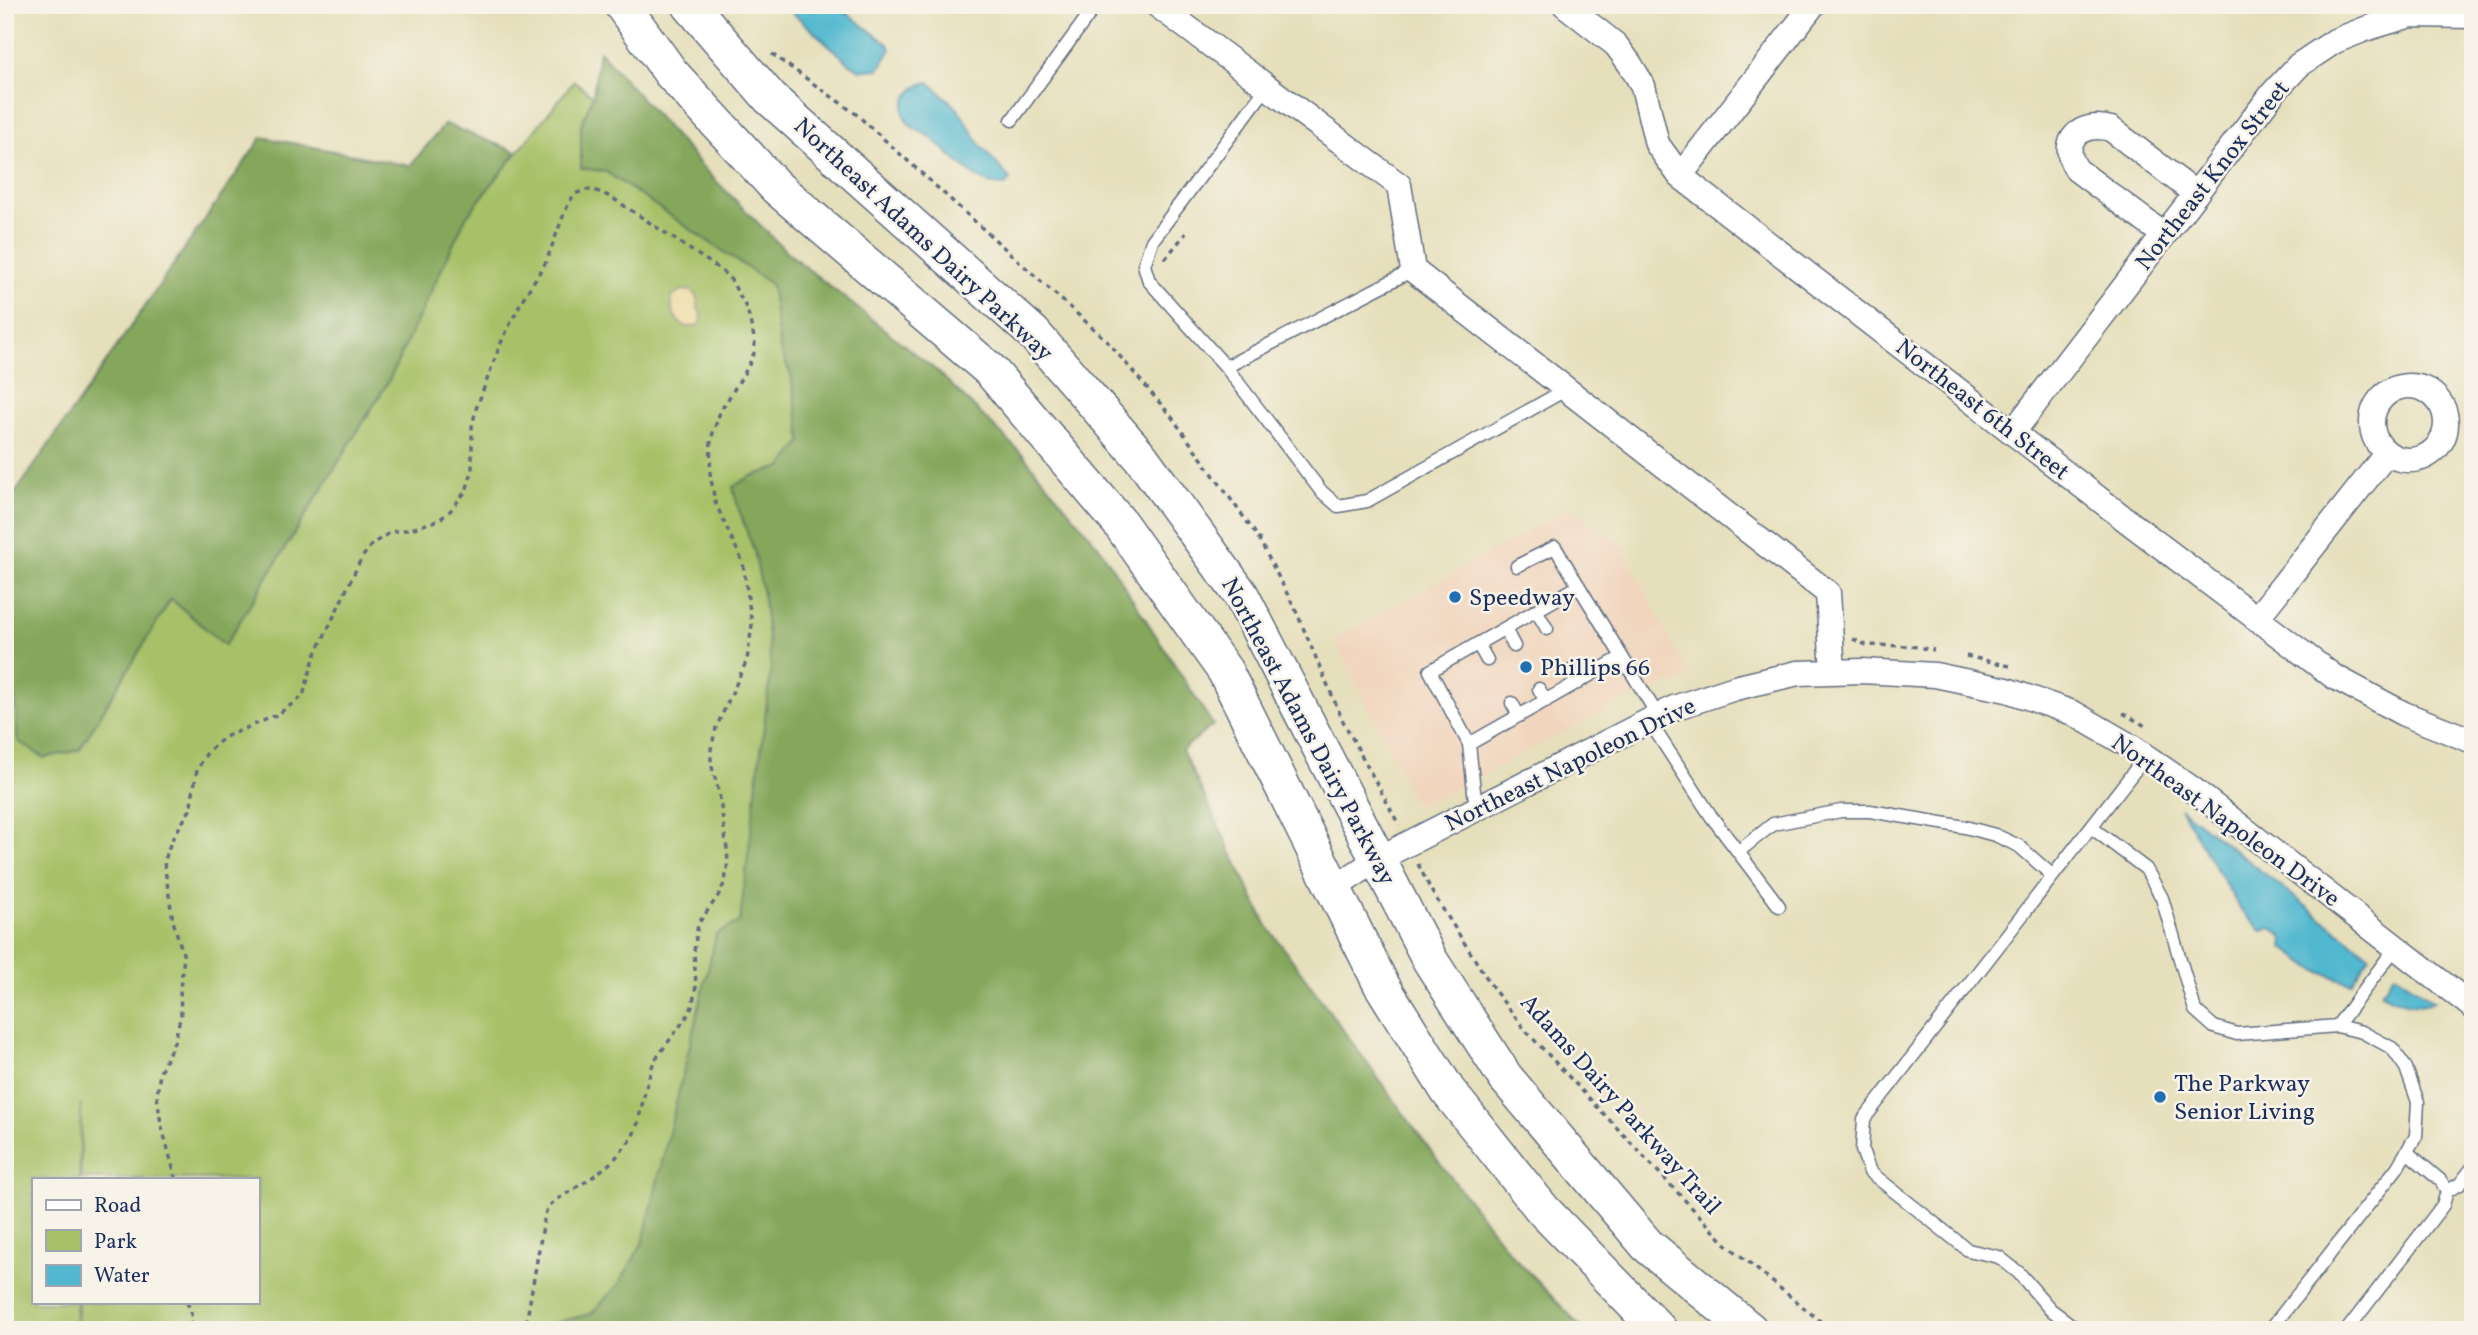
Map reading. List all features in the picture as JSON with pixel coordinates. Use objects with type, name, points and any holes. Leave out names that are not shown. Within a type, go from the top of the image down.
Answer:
[{"type":"main road","name":"Northeast Adams Dairy Parkway","points":[[622,5],[671,73],[776,187],[990,370],[1119,522],[1225,671],[1381,984],[1448,1091],[1543,1210],[1659,1330]]},
{"type":"main road","name":"Northeast Adams Dairy Parkway","points":[[690,5],[770,98],[1033,333],[1140,456],[1241,595],[1430,960],[1506,1077],[1647,1245],[1750,1330]]},
{"type":"street","points":[[1157,5],[1399,185],[1413,270],[1828,593],[1833,672]]},
{"type":"street","name":"Northeast 6th Street","points":[[1565,5],[1616,45],[1630,64],[1643,86],[1657,144],[1680,176],[2333,676],[2404,714],[2473,741]]},
{"type":"street","points":[[1680,176],[1813,5]]},
{"type":"street","name":"Northeast Knox Street","points":[[2013,432],[2273,93],[2299,65],[2334,41],[2411,15],[2473,16]]},
{"type":"street","points":[[2164,235],[2077,170],[2070,160],[2070,147],[2074,137],[2084,127],[2098,125],[2111,129],[2196,194]]},
{"type":"street","points":[[2256,619],[2387,453]]},
{"type":"street","name":"Northeast Napoleon Drive","points":[[1334,888],[1378,859],[1674,708],[1735,688],[1798,673],[1935,675],[2007,690],[2073,713],[2146,756],[2473,1007]]},
{"type":"lane","points":[[1012,120],[1096,5]]},
{"type":"lane","points":[[1267,87],[1152,241],[1144,265],[1149,281],[1226,368],[1321,491],[1338,506],[1367,501],[1567,389]]},
{"type":"lane","points":[[1226,368],[1413,270]]},
{"type":"lane","points":[[1517,566],[1555,547],[1622,657],[1653,719],[1711,816],[1779,906]]},
{"type":"lane","points":[[1476,810],[1469,744],[1430,671],[1579,586]]},
{"type":"lane","points":[[1536,610],[1547,629]]},
{"type":"lane","points":[[1504,629],[1514,646]]},
{"type":"lane","points":[[1478,644],[1487,660]]},
{"type":"lane","points":[[1469,744],[1622,657]]},
{"type":"lane","points":[[1571,671],[1578,683]]},
{"type":"lane","points":[[1539,689],[1546,701]]},
{"type":"lane","points":[[1512,704],[1519,716]]},
{"type":"lane","points":[[2078,1330],[2050,1310],[2019,1273],[1999,1257],[1968,1250],[1870,1172],[1862,1150],[1864,1119],[2146,756]]},
{"type":"lane","points":[[1738,852],[1773,824],[1841,811],[1870,811],[1965,827],[1995,835],[2019,846],[2053,876]]},
{"type":"lane","points":[[2091,827],[2146,869],[2162,898],[2195,1010],[2214,1027],[2237,1034],[2337,1026],[2362,1032],[2392,1048],[2406,1068],[2418,1102],[2416,1136],[2398,1168],[2270,1330]]},
{"type":"lane","points":[[2337,1026],[2396,947]]},
{"type":"lane","points":[[2347,1330],[2443,1206],[2447,1191],[2441,1181],[2407,1152]]},
{"type":"lane","points":[[2447,1191],[2460,1184],[2473,1167]]},
{"type":"path","points":[[176,1178],[161,1124],[157,1096],[160,1072],[175,1040],[181,1014],[180,988],[184,957],[173,921],[164,863],[171,841],[190,810],[197,770],[208,751],[225,737],[277,715],[303,696],[314,658],[356,568],[372,544],[391,532],[439,520],[466,491],[472,472],[473,418],[500,345],[546,262],[568,203],[578,192],[586,190],[603,193],[711,262],[731,280],[747,309],[755,341],[754,352],[715,426],[711,439],[710,473],[715,502],[743,563],[752,636],[747,660],[716,728],[711,749],[711,763],[719,793],[727,849],[727,872],[722,890],[698,924],[694,951],[696,986],[691,1007],[682,1024],[654,1061],[638,1123],[623,1150],[598,1173],[549,1206],[542,1224],[524,1330]]},
{"type":"path","points":[[1161,264],[1186,233]]},
{"type":"path","name":"Adams Dairy Parkway Trail","points":[[1422,871],[1432,892],[1488,980],[1526,1031],[1724,1243],[1831,1330]]},
{"type":"path","points":[[188,1304],[192,1330]]},
{"type":"shaded area","points":[[1570,508],[1621,545],[1690,677],[1613,706],[1446,794],[1417,806],[1334,639]]},
{"type":"green space","points":[[599,51],[708,173],[789,254],[938,372],[1023,455],[1100,548],[1213,725],[1182,750],[1266,924],[1436,1158],[1511,1254],[1584,1330],[543,1330],[544,1325],[591,1314],[619,1284],[643,1242],[716,935],[740,921],[771,669],[764,600],[754,551],[733,487],[751,476],[782,467],[802,441],[791,375],[780,349],[771,284],[606,172],[581,168],[581,125],[593,96]]},
{"type":"green space","points":[[574,81],[845,299],[840,1330],[78,1330],[78,1304],[259,1304],[259,1178],[81,1178],[81,1104],[79,1178],[32,1178],[32,1304],[76,1304],[75,1330],[5,1330],[5,558],[18,741],[79,750],[171,599],[225,645],[388,382],[466,217]]},
{"type":"green space","points":[[445,124],[517,152],[466,217],[388,382],[225,645],[171,599],[79,750],[44,758],[18,741],[5,558],[5,508],[262,137],[410,166]]},
{"type":"sand","points":[[682,290],[692,291],[697,296],[698,309],[702,315],[701,323],[694,327],[683,325],[674,316],[673,296]]},
{"type":"water","points":[[784,5],[836,5],[891,49],[879,69],[860,70]]},
{"type":"water","points":[[929,82],[958,109],[981,146],[1010,179],[1005,186],[994,185],[974,175],[930,137],[911,126],[904,113],[906,99],[915,88]]},
{"type":"water","points":[[2180,808],[2370,956],[2351,983],[2315,970],[2283,947],[2284,939],[2279,933],[2270,928],[2262,931],[2242,912]]},
{"type":"water","points":[[2395,974],[2434,1001],[2410,1004],[2381,993]]},
{"type":"place","name":"Speedway","points":[[1455,597]]},
{"type":"place","name":"Phillips 66","points":[[1526,667]]},
{"type":"place","name":"The Parkway Senior Living","points":[[2160,1097]]}]
